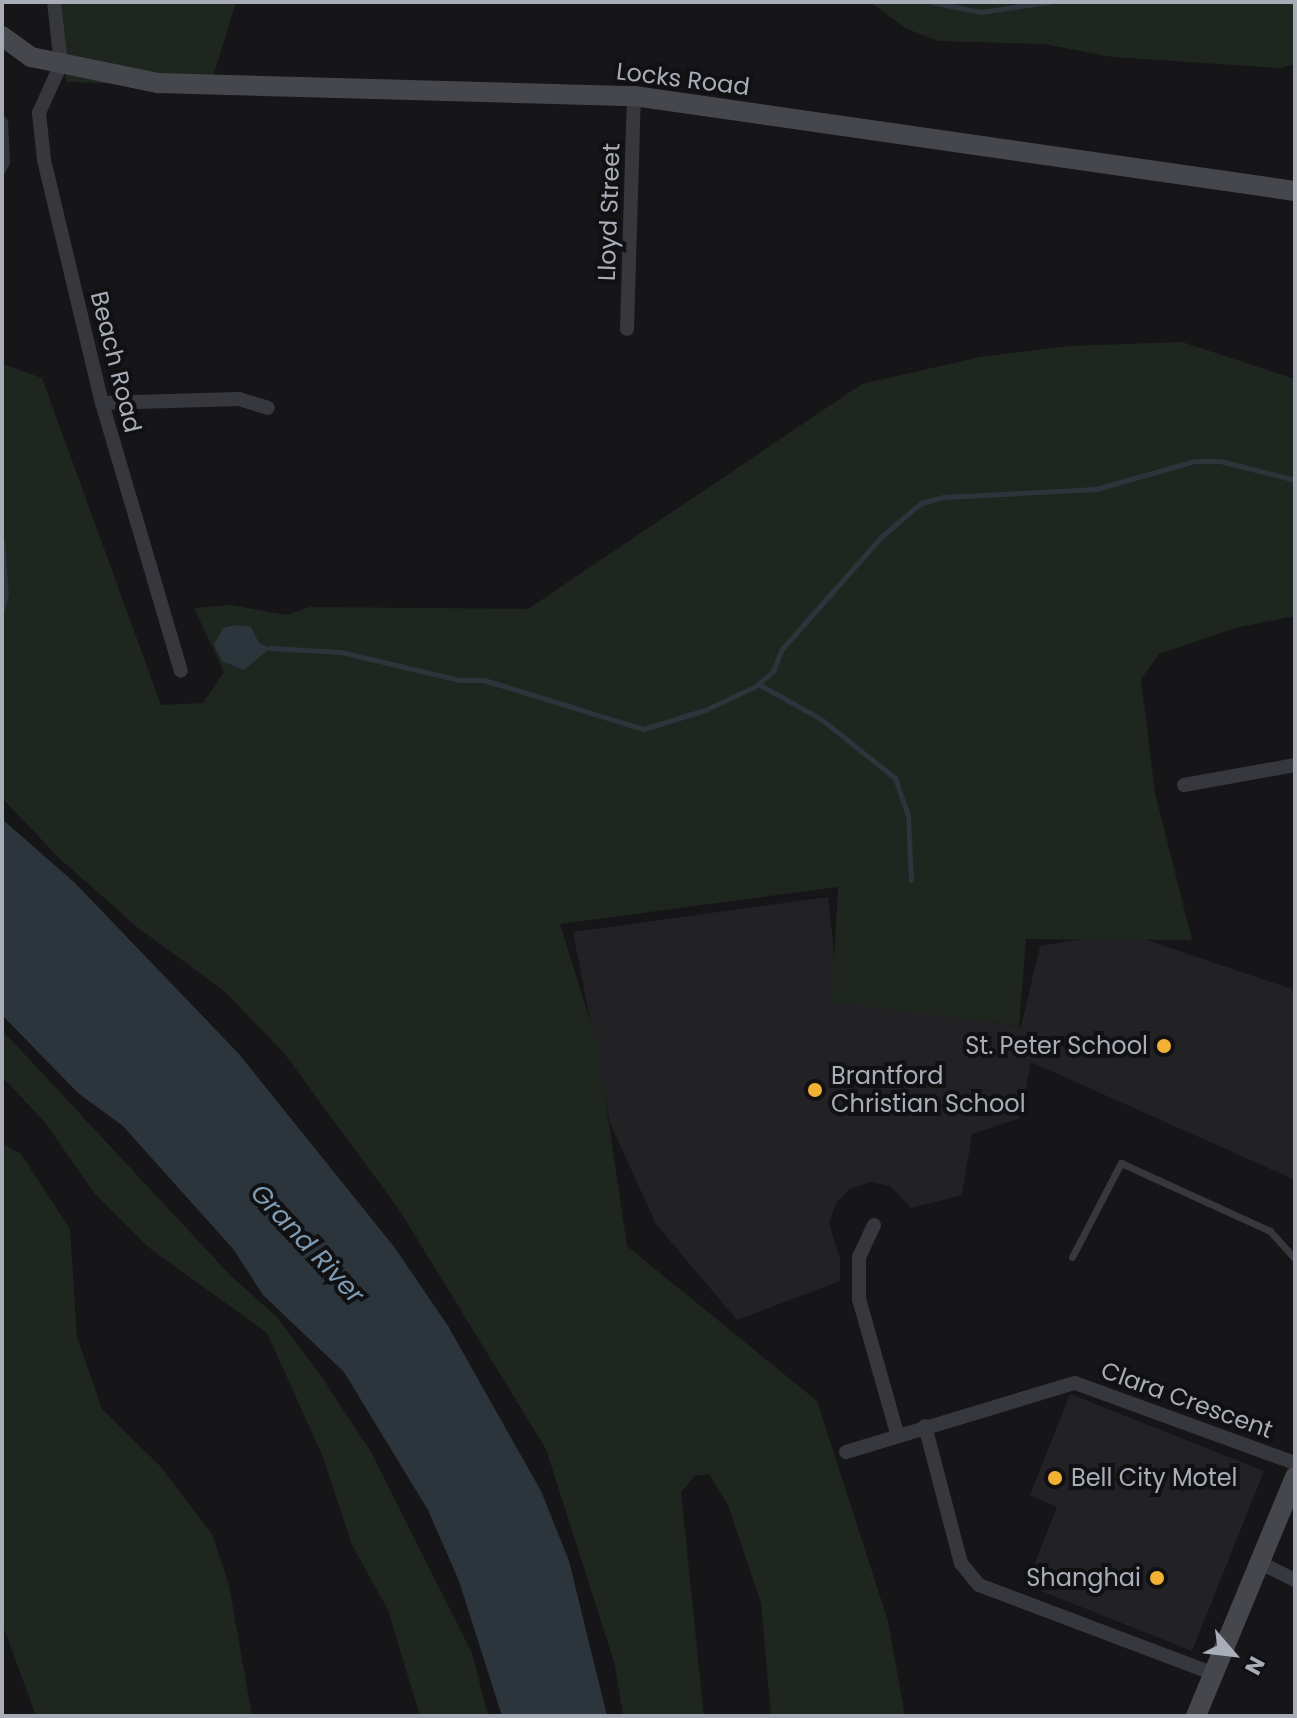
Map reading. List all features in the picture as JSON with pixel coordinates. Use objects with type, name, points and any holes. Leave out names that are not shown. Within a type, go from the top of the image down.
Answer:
[{"type":"street","points":[[54,2],[61,64]]},
{"type":"street","name":"Locks Road","points":[[3,36],[31,57],[158,83],[634,96],[1295,191]]},
{"type":"street","name":"Beach Road","points":[[61,64],[39,113],[44,160],[102,403],[181,671]]},
{"type":"street","name":"Lloyd Street","points":[[627,329],[634,96]]},
{"type":"street","points":[[102,403],[239,399],[268,408]]},
{"type":"street","points":[[1184,785],[1295,765]]},
{"type":"street","points":[[874,1225],[859,1257],[859,1299],[897,1433]]},
{"type":"street","name":"Clara Crescent","points":[[846,1452],[897,1433],[1075,1383],[1295,1463]]},
{"type":"street","points":[[925,1426],[961,1563],[979,1585],[1214,1674]]},
{"type":"street","points":[[1196,1716],[1295,1477]]},
{"type":"street","points":[[1258,1562],[1295,1580]]},
{"type":"lane","points":[[1072,1257],[1121,1163],[1270,1231],[1295,1259]]},
{"type":"shaded area","points":[[57,2],[236,2],[210,87],[66,82]]},
{"type":"shaded area","points":[[870,2],[1295,2],[1295,64],[1280,68],[1112,57],[1044,44],[938,41],[905,28]]},
{"type":"shaded area","points":[[1182,342],[1295,379],[1295,616],[1235,628],[1159,654],[1141,679],[1155,793],[1192,940],[1026,939],[1019,1026],[832,1002],[838,887],[560,924],[597,1043],[627,1246],[817,1401],[888,1621],[905,1716],[771,1716],[761,1603],[728,1505],[709,1474],[695,1476],[681,1492],[704,1716],[623,1716],[615,1665],[546,1449],[400,1211],[284,1053],[224,991],[137,927],[60,859],[2,798],[2,364],[42,378],[161,705],[203,703],[224,672],[194,608],[230,605],[287,615],[310,607],[528,609],[862,384],[980,357],[1070,346]]},
{"type":"shaded area","name":"Brantford Christian School","points":[[828,897],[839,998],[1021,1027],[1040,946],[1123,932],[1295,990],[1295,1180],[1031,1062],[1020,1118],[972,1134],[962,1195],[911,1208],[890,1186],[870,1182],[850,1189],[836,1203],[829,1223],[840,1259],[840,1281],[737,1320],[656,1224],[610,1123],[573,932]]},
{"type":"shaded area","points":[[2,1030],[230,1275],[276,1316],[319,1373],[371,1452],[472,1653],[488,1716],[420,1716],[388,1610],[352,1545],[323,1457],[267,1333],[148,1247],[95,1194],[44,1121],[2,1077]]},
{"type":"shaded area","points":[[2,1143],[21,1154],[70,1229],[77,1337],[102,1409],[160,1466],[212,1534],[229,1585],[252,1716],[36,1716],[2,1623]]},
{"type":"shaded area","points":[[1070,1394],[1264,1471],[1192,1651],[1026,1585],[1057,1507],[1030,1495]]},
{"type":"water","points":[[2,113],[8,121],[10,163],[2,179]]},
{"type":"water","points":[[236,625],[251,627],[259,643],[270,648],[244,670],[222,661],[214,645],[223,628]]},
{"type":"water","name":"Grand River","points":[[2,819],[75,883],[239,1054],[395,1248],[448,1326],[541,1491],[569,1561],[607,1716],[502,1716],[459,1581],[428,1510],[344,1372],[263,1295],[234,1250],[123,1126],[78,1093],[2,1015]]},
{"type":"waterway","points":[[931,2],[981,12],[1048,2]]},
{"type":"waterway","points":[[270,648],[341,652],[459,680],[484,680],[643,729],[705,710],[756,686],[773,671],[782,649],[882,536],[921,503],[944,497],[1096,489],[1195,461],[1220,461],[1295,480]]},
{"type":"waterway","points":[[2,541],[6,595],[2,609]]},
{"type":"waterway","points":[[758,684],[821,719],[895,778],[908,815],[911,880]]},
{"type":"place","name":"St. Peter School","points":[[1164,1046]]},
{"type":"place","name":"Brantford Christian School","points":[[815,1090]]},
{"type":"place","name":"Bell City Motel","points":[[1055,1478]]},
{"type":"place","name":"Shanghai","points":[[1157,1578]]}]
